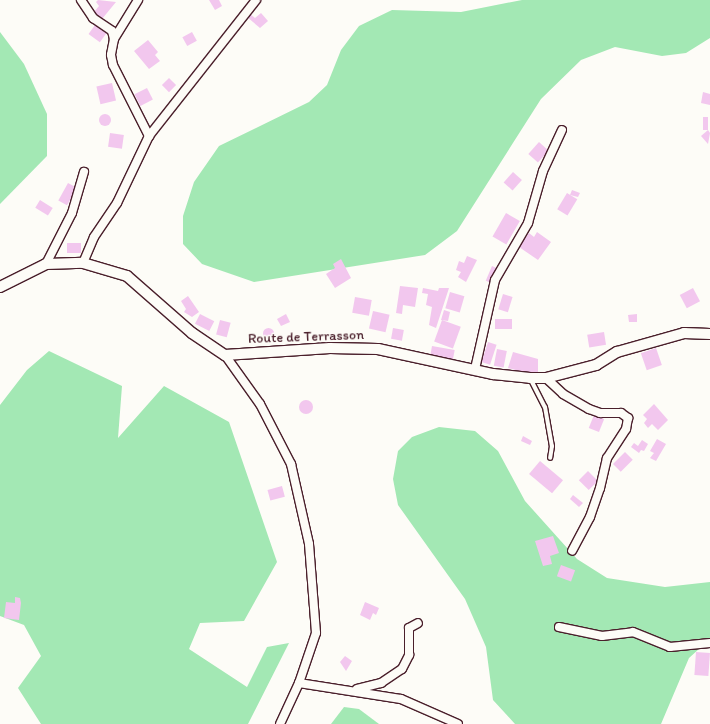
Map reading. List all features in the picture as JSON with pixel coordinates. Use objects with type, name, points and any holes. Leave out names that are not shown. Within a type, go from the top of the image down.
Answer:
[{"type":"street","points":[[81,0],[88,12],[112,31],[114,39],[112,55],[113,65],[149,136]]},
{"type":"street","points":[[114,39],[138,0]]},
{"type":"street","points":[[83,263],[94,237],[117,203],[149,136],[256,0]]},
{"type":"street","points":[[475,369],[495,280],[528,223],[543,171],[562,130]]},
{"type":"street","points":[[46,264],[72,213],[84,172]]},
{"type":"street","points":[[0,287],[46,264],[83,263],[127,276],[192,332],[225,355],[260,404],[291,464],[309,544],[316,633],[299,683],[280,724]]},
{"type":"street","name":"Route de Terrasson","points":[[225,355],[330,348],[378,349],[475,369],[530,378],[546,378],[596,366],[617,352],[684,333],[710,334]]},
{"type":"street","points":[[546,378],[563,394],[588,409],[600,413],[621,413],[628,418],[626,429],[607,458],[600,488],[590,517],[572,551]]},
{"type":"street","points":[[352,690],[381,683],[402,669],[409,655],[409,628],[418,624]]},
{"type":"street","points":[[559,627],[602,636],[633,632],[670,647],[710,643]]},
{"type":"street","points":[[299,683],[352,690],[400,699],[458,724]]},
{"type":"lane","points":[[530,378],[545,407],[552,446],[550,458]]},
{"type":"green space","points":[[522,0],[710,0],[710,38],[686,53],[662,56],[615,47],[581,60],[541,99],[457,231],[425,255],[254,282],[202,264],[183,244],[183,216],[194,182],[219,146],[309,102],[327,85],[341,50],[359,26],[392,10],[461,12]]},
{"type":"green space","points":[[0,32],[24,64],[47,114],[47,156],[0,204]]},
{"type":"green space","points":[[49,351],[122,386],[118,438],[164,386],[229,422],[277,562],[244,621],[200,623],[189,649],[247,687],[267,647],[289,643],[248,724],[41,724],[18,688],[41,656],[24,625],[0,616],[0,405],[27,370]]},
{"type":"green space","points":[[439,427],[475,431],[498,451],[525,501],[577,559],[607,578],[665,587],[710,582],[710,639],[689,658],[661,724],[515,724],[493,700],[486,647],[465,599],[398,505],[393,479],[398,451],[412,437]]},
{"type":"green space","points":[[344,707],[359,709],[379,724],[331,724]]},
{"type":"building","points":[[98,0],[116,2],[102,19],[94,12],[99,6],[96,2]]},
{"type":"building","points":[[209,0],[219,0],[222,6],[215,10]]},
{"type":"building","points":[[261,13],[268,21],[260,28],[247,17],[250,14],[255,18]]},
{"type":"building","points":[[95,25],[106,33],[100,42],[89,34]]},
{"type":"building","points":[[192,32],[197,41],[187,46],[182,37]]},
{"type":"building","points":[[148,40],[158,52],[155,55],[160,61],[149,69],[134,51]]},
{"type":"building","points":[[169,78],[176,85],[169,92],[162,85]]},
{"type":"building","points":[[112,83],[116,101],[100,104],[96,87]]},
{"type":"building","points":[[147,88],[153,100],[140,106],[135,94]]},
{"type":"building","points":[[703,92],[710,94],[710,105],[701,103]]},
{"type":"building","points":[[107,114],[110,115],[110,125],[103,126],[100,125],[99,118],[100,115]]},
{"type":"building","points":[[703,117],[708,117],[708,130],[703,130]]},
{"type":"building","points":[[708,130],[710,133],[708,144],[701,136]]},
{"type":"building","points":[[110,133],[124,135],[122,149],[108,147]]},
{"type":"building","points":[[539,142],[549,151],[538,163],[528,154]]},
{"type":"building","points":[[513,172],[522,180],[513,190],[504,182]]},
{"type":"building","points":[[68,183],[77,188],[67,205],[58,200]]},
{"type":"building","points":[[572,190],[580,193],[578,197],[570,195]]},
{"type":"building","points":[[567,193],[577,199],[568,215],[557,209]]},
{"type":"building","points":[[40,200],[53,208],[48,216],[35,208]]},
{"type":"building","points":[[506,213],[520,221],[506,244],[492,236]]},
{"type":"building","points":[[537,232],[551,242],[538,260],[519,247],[529,233],[534,237]]},
{"type":"building","points":[[67,243],[81,243],[81,253],[67,253]]},
{"type":"building","points":[[467,256],[477,260],[466,282],[458,277],[461,272],[456,270],[459,261],[464,263]]},
{"type":"building","points":[[341,259],[351,278],[335,288],[326,274],[335,268],[333,264]]},
{"type":"building","points":[[492,266],[499,269],[493,284],[486,281]]},
{"type":"building","points":[[400,286],[418,288],[415,307],[403,305],[402,314],[396,313]]},
{"type":"building","points":[[423,288],[438,291],[439,288],[449,288],[436,328],[429,325],[432,307],[426,305],[428,294],[422,293]]},
{"type":"building","points":[[693,288],[700,301],[687,308],[680,295]]},
{"type":"building","points":[[450,292],[464,296],[460,312],[445,308]]},
{"type":"building","points":[[503,294],[513,297],[508,312],[498,309]]},
{"type":"building","points":[[188,296],[199,312],[192,317],[184,312],[186,309],[181,301]]},
{"type":"building","points":[[355,297],[372,300],[369,316],[352,313]]},
{"type":"building","points":[[444,310],[450,312],[448,321],[441,320]]},
{"type":"building","points":[[373,311],[390,315],[386,332],[369,329]]},
{"type":"building","points":[[200,314],[214,321],[209,331],[195,324]]},
{"type":"building","points":[[286,314],[290,322],[281,326],[277,319]]},
{"type":"building","points":[[637,314],[637,322],[629,322],[628,315]]},
{"type":"building","points":[[495,319],[512,319],[512,329],[495,329]]},
{"type":"building","points":[[220,320],[231,323],[227,337],[216,334]]},
{"type":"building","points":[[442,320],[461,327],[453,348],[434,342]]},
{"type":"building","points":[[266,328],[270,328],[272,329],[272,337],[266,338],[263,335],[263,331]]},
{"type":"building","points":[[393,328],[404,330],[402,341],[391,339]]},
{"type":"building","points":[[604,332],[606,345],[589,347],[587,335]]},
{"type":"building","points":[[488,342],[497,345],[490,365],[482,362]]},
{"type":"building","points":[[432,346],[455,350],[453,361],[430,357]]},
{"type":"building","points":[[656,348],[662,365],[647,370],[641,353]]},
{"type":"building","points":[[497,349],[507,351],[504,368],[494,366]]},
{"type":"building","points":[[513,352],[538,359],[538,372],[535,375],[508,368]]},
{"type":"building","points":[[306,400],[311,402],[313,407],[311,412],[306,414],[301,412],[299,407],[301,402]]},
{"type":"building","points":[[654,404],[668,420],[658,430],[652,424],[648,428],[644,423],[647,419],[643,415]]},
{"type":"building","points":[[594,415],[604,419],[599,432],[589,428]]},
{"type":"building","points":[[523,436],[532,441],[530,445],[521,441]]},
{"type":"building","points":[[657,439],[666,444],[656,461],[650,458],[654,453],[650,451]]},
{"type":"building","points":[[642,440],[648,444],[644,451],[641,450],[639,453],[631,447],[634,443],[638,446]]},
{"type":"building","points":[[625,452],[633,460],[621,472],[613,464]]},
{"type":"building","points":[[540,461],[563,480],[552,493],[529,474]]},
{"type":"building","points":[[588,471],[598,481],[589,490],[579,480]]},
{"type":"building","points":[[282,486],[285,497],[270,501],[268,490]]},
{"type":"building","points":[[573,495],[583,503],[579,507],[570,499]]},
{"type":"building","points":[[553,536],[559,553],[550,556],[552,564],[543,566],[535,541]]},
{"type":"building","points":[[561,565],[575,570],[571,581],[557,576]]},
{"type":"building","points":[[15,597],[20,598],[21,603],[19,620],[4,618],[6,602],[15,603]]},
{"type":"building","points":[[365,602],[379,608],[376,615],[373,613],[370,620],[360,615]]},
{"type":"building","points":[[696,652],[710,653],[708,676],[694,675]]},
{"type":"building","points":[[345,656],[352,661],[346,671],[340,662]]}]
